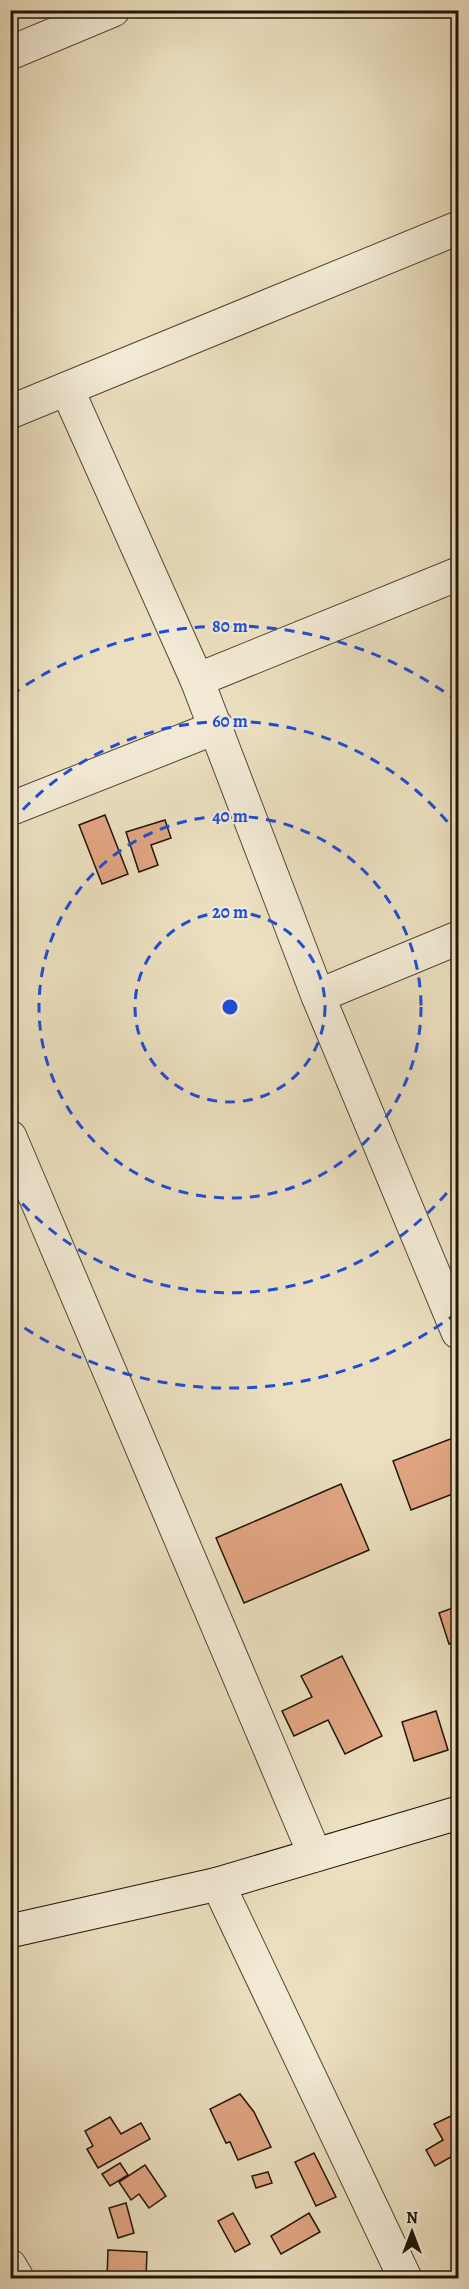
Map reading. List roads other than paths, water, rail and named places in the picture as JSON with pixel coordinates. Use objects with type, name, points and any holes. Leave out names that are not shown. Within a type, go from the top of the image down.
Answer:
[{"type":"street","points":[[10,53],[113,10]]},
{"type":"street","points":[[10,412],[459,228]]},
{"type":"street","points":[[67,389],[217,727],[318,996],[459,1332]]},
{"type":"street","points":[[197,680],[459,574]]},
{"type":"street","points":[[10,809],[217,727]]},
{"type":"street","points":[[318,996],[459,938]]},
{"type":"street","points":[[10,1137],[315,1855]]},
{"type":"street","points":[[13,1925],[218,1884],[459,1812]]},
{"type":"street","points":[[218,1884],[405,2278]]},
{"type":"street","points":[[10,2266],[17,2278]]}]
